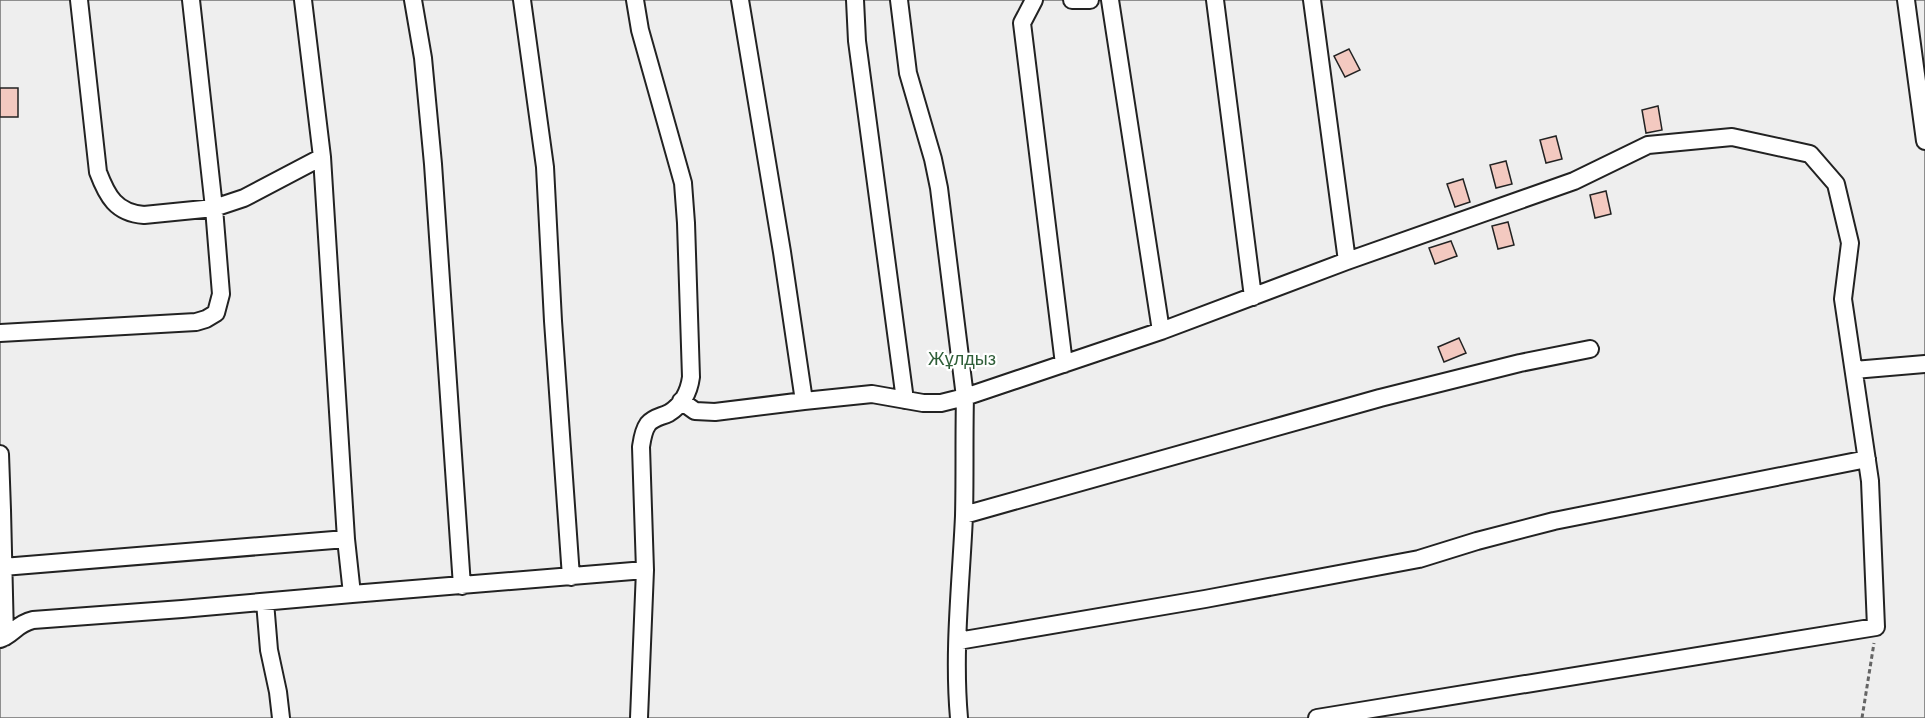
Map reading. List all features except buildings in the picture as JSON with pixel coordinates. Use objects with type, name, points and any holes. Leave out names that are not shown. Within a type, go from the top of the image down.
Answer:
[{"type":"street","points":[[79,0],[98,172],[109,198],[118,207],[132,214],[144,215],[214,208],[244,198],[322,157]]},
{"type":"street","points":[[0,333],[196,322],[206,320],[216,313],[221,294],[191,0]]},
{"type":"street","points":[[303,0],[322,157],[346,539],[352,594]]},
{"type":"street","points":[[413,0],[423,58],[433,164],[462,586]]},
{"type":"street","points":[[522,0],[545,167],[552,310],[571,577]]},
{"type":"street","points":[[635,0],[640,30],[682,183],[686,224],[691,377],[689,391],[681,401],[669,412],[647,425],[642,436],[645,570],[639,718]]},
{"type":"street","points":[[740,0],[804,401]]},
{"type":"street","points":[[855,0],[857,41],[905,400]]},
{"type":"street","points":[[899,0],[908,73],[939,188],[965,397],[964,515],[958,585],[958,718]]},
{"type":"street","points":[[1034,0],[1022,23],[1064,364]]},
{"type":"street","points":[[1072,0],[1090,0]]},
{"type":"street","points":[[1110,0],[1161,331]]},
{"type":"street","points":[[1215,0],[1253,297]]},
{"type":"street","points":[[1311,0],[1347,261]]},
{"type":"street","points":[[1906,0],[1925,141]]},
{"type":"street","points":[[681,401],[695,411],[715,412],[872,394],[941,403],[1161,331],[1347,261],[1574,181],[1648,145],[1732,137],[1810,154],[1836,184],[1851,243],[1843,299],[1870,481],[1876,627],[1317,718]]},
{"type":"street","points":[[964,515],[1380,398],[1520,363],[1590,349]]},
{"type":"street","points":[[1854,370],[1925,364]]},
{"type":"street","points":[[0,454],[3,638]]},
{"type":"street","points":[[958,641],[1205,599],[1419,559],[1554,521],[1867,459]]},
{"type":"street","points":[[3,567],[346,539]]},
{"type":"street","points":[[3,638],[22,622],[33,620],[645,570]]},
{"type":"street","points":[[265,602],[269,650],[281,718]]},
{"type":"path","points":[[1862,718],[1876,627]]},
{"type":"green space","name":"Жұлдыз","points":[[0,0],[1925,0],[1925,718],[0,718]]}]
